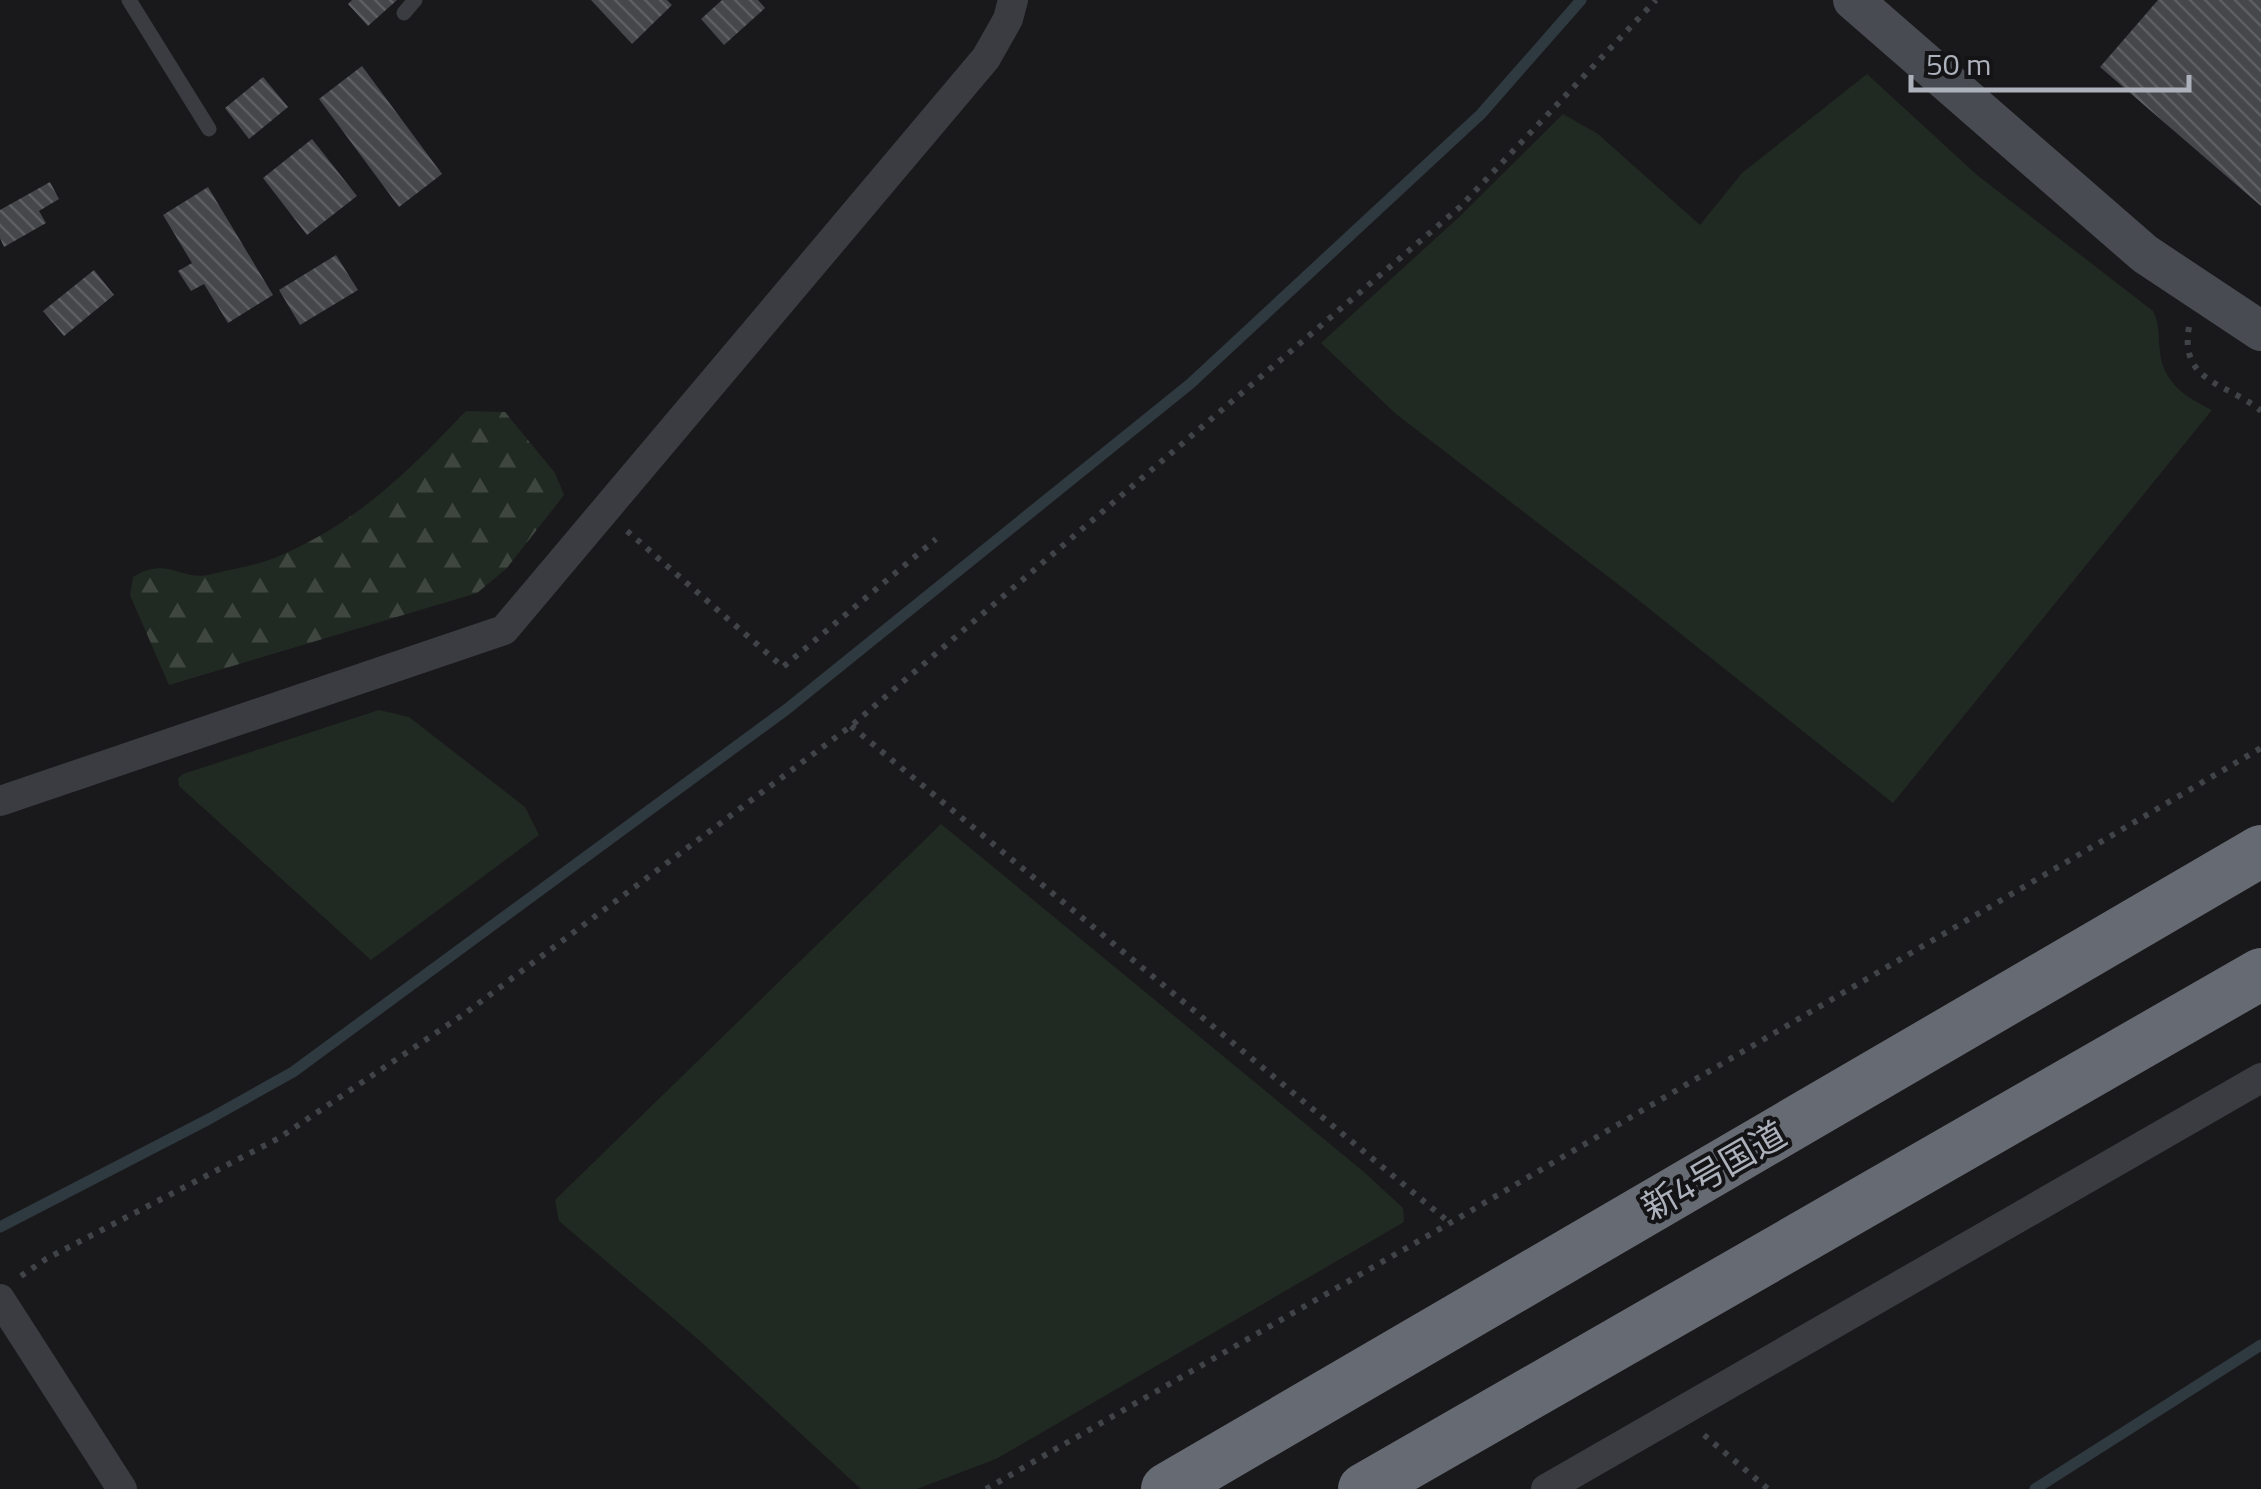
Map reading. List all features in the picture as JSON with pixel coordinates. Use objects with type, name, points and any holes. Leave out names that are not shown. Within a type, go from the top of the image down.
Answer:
[{"type":"highway","name":"新4号国道","points":[[1167,1489],[2261,851]]},
{"type":"highway","points":[[1364,1489],[2261,974]]},
{"type":"street","points":[[0,801],[504,630],[986,58],[1008,19],[1013,0]]},
{"type":"street","points":[[1853,0],[2145,254],[2261,332]]},
{"type":"street","points":[[1546,1489],[2261,1078]]},
{"type":"street","points":[[8,1290],[122,1489]]},
{"type":"lane","points":[[129,0],[209,128]]},
{"type":"lane","points":[[404,13],[416,0]]},
{"type":"path","points":[[8,1290],[46,1258],[280,1138],[464,1014],[851,726],[1460,207],[1656,0]]},
{"type":"path","points":[[2189,326],[2186,343],[2192,364],[2214,385],[2261,411]]},
{"type":"path","points":[[604,511],[783,667],[936,539]]},
{"type":"path","points":[[851,726],[1450,1223]]},
{"type":"path","points":[[986,1489],[1450,1223],[2261,748]]},
{"type":"path","points":[[1680,1414],[1768,1489]]},
{"type":"green space","points":[[1867,74],[1977,175],[2153,311],[2162,363],[2171,381],[2185,395],[2212,410],[1893,803],[1396,414],[1321,343],[1458,218],[1563,114],[1598,134],[1700,225],[1742,173]]},
{"type":"green space","points":[[466,411],[505,412],[555,473],[564,495],[506,569],[477,593],[169,685],[130,595],[133,577],[156,569],[201,576],[213,574],[265,561],[301,546],[378,496]]},
{"type":"green space","points":[[379,710],[409,717],[525,807],[539,835],[371,960],[179,786],[178,778]]},
{"type":"green space","points":[[941,824],[1364,1172],[1403,1208],[1404,1222],[996,1459],[917,1489],[861,1489],[700,1341],[559,1221],[555,1200]]},
{"type":"building","points":[[352,0],[397,0],[368,26],[348,4]]},
{"type":"building","points":[[591,0],[667,0],[672,5],[632,44]]},
{"type":"building","points":[[722,0],[758,0],[765,8],[724,45],[701,19]]},
{"type":"building","points":[[2158,0],[2261,0],[2261,206],[2100,67]]},
{"type":"building","points":[[362,66],[442,174],[399,207],[319,99]]},
{"type":"building","points":[[263,77],[288,107],[249,139],[225,108]]},
{"type":"building","points":[[312,139],[357,196],[307,235],[263,178]]},
{"type":"building","points":[[50,182],[59,199],[39,211],[46,223],[4,247],[0,238],[0,210]]},
{"type":"building","points":[[208,187],[273,295],[228,323],[204,284],[191,291],[178,271],[192,263],[163,215]]},
{"type":"building","points":[[336,255],[358,290],[300,325],[279,290]]},
{"type":"building","points":[[94,270],[114,295],[64,336],[43,311]]},
{"type":"waterway","points":[[0,1227],[293,1072],[787,709],[1190,384],[1481,114],[1581,0]]},
{"type":"waterway","points":[[2035,1489],[2261,1345]]}]
